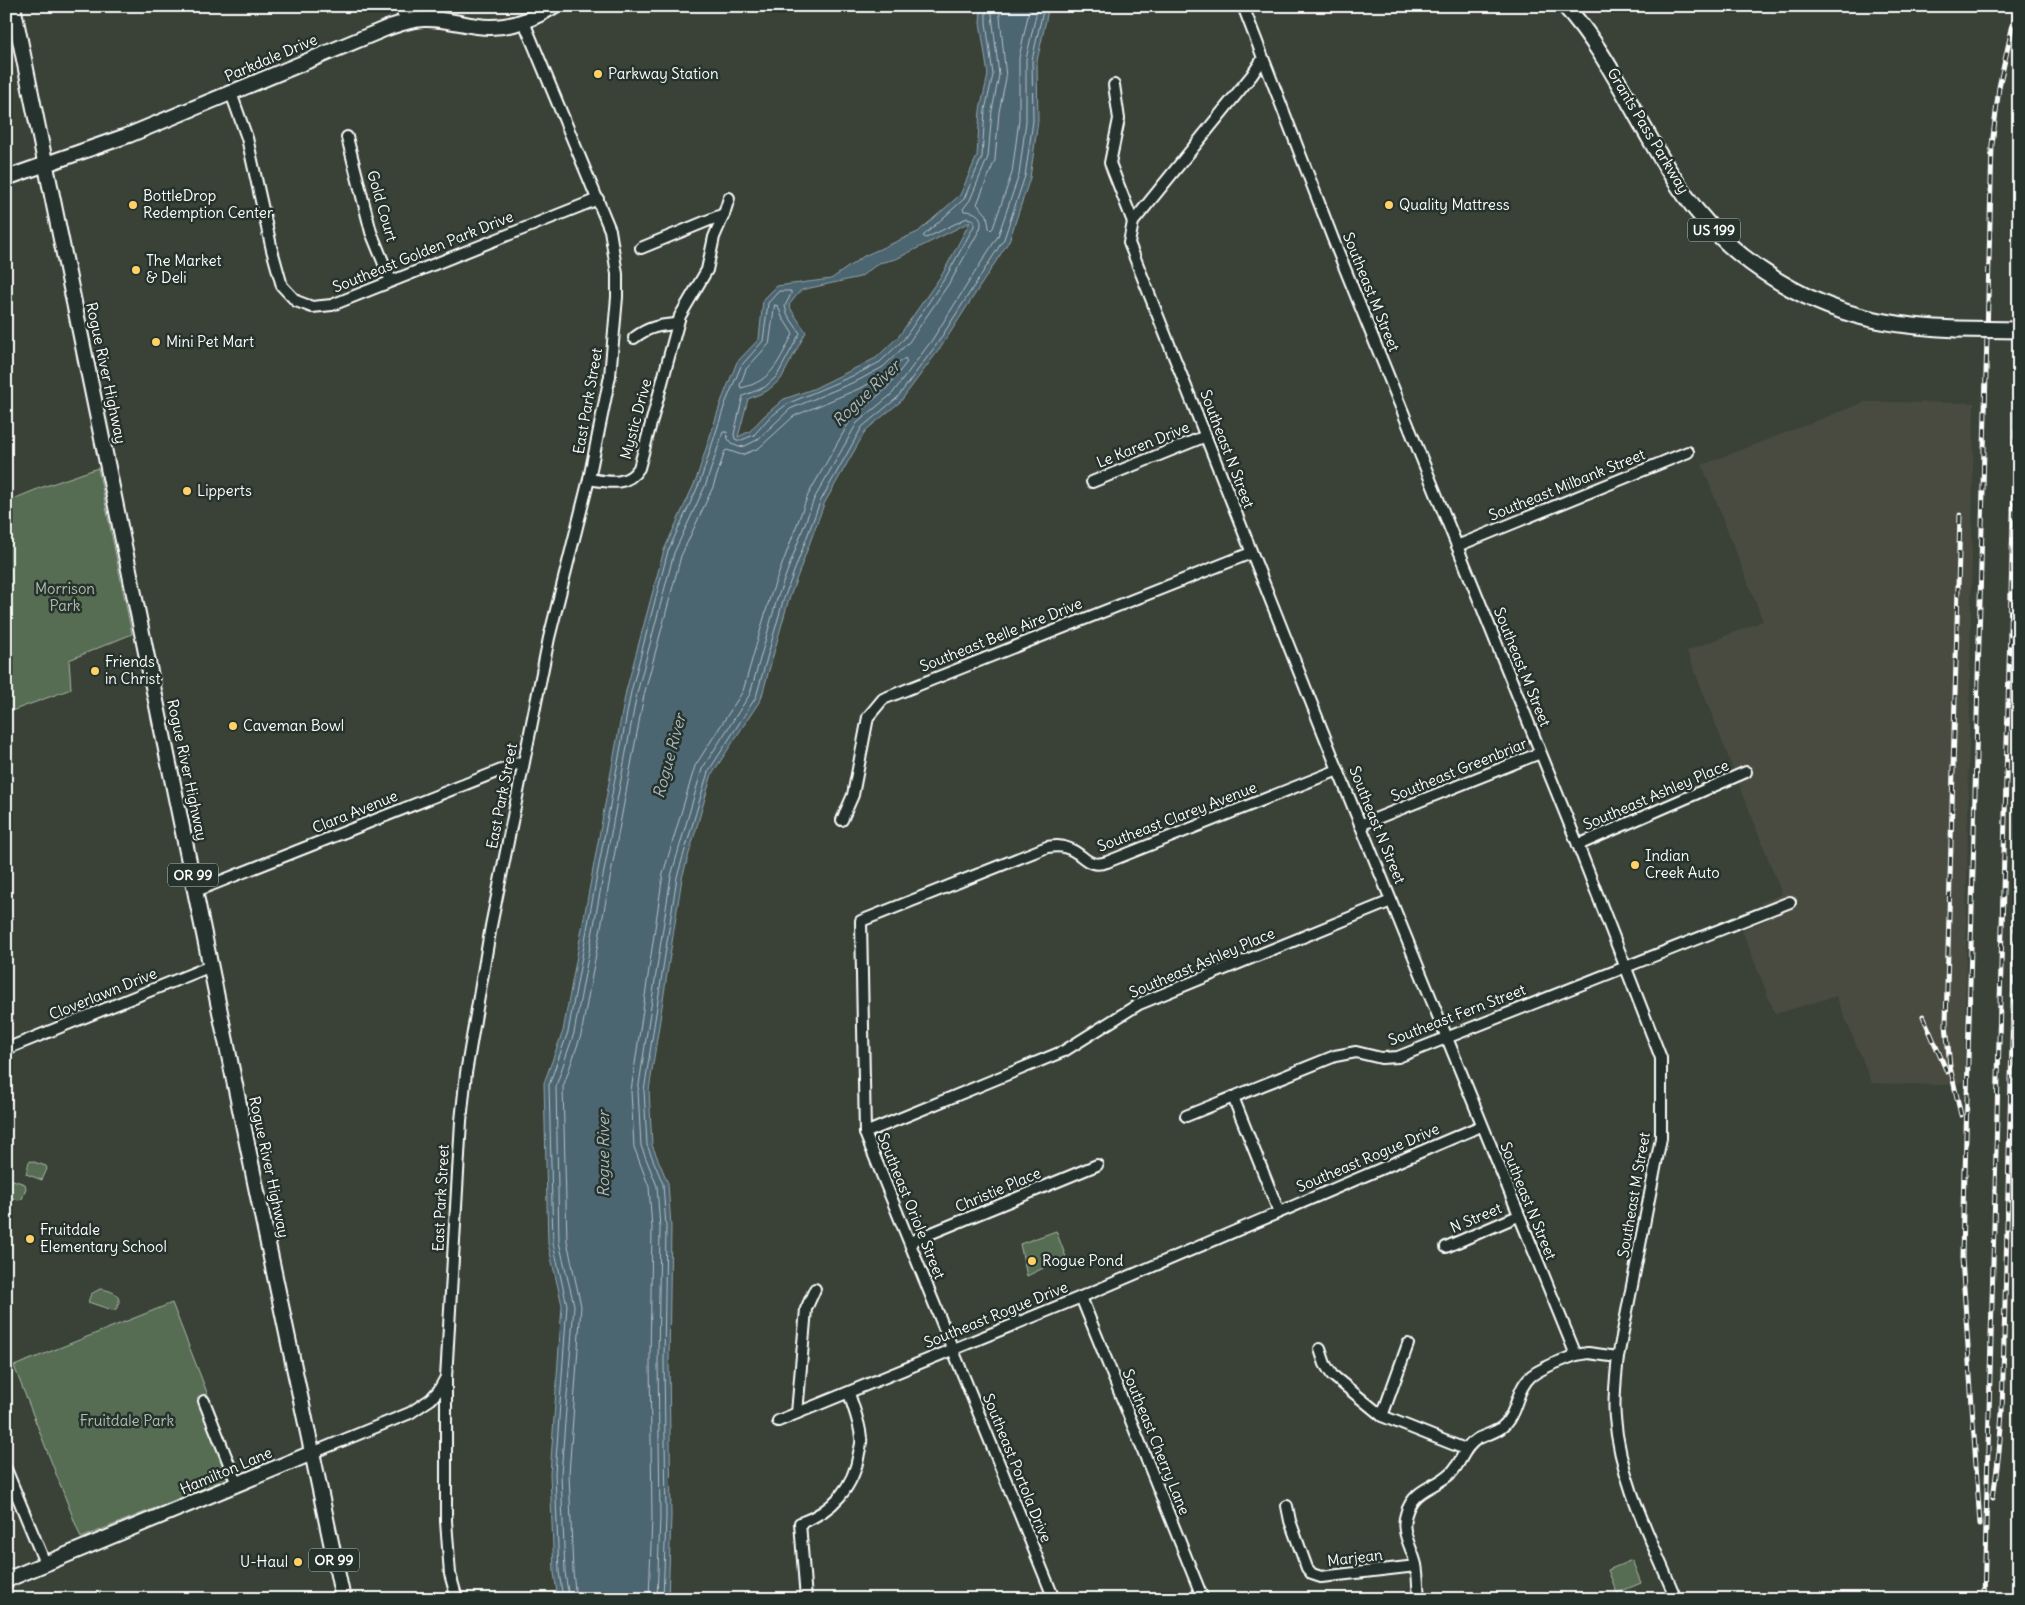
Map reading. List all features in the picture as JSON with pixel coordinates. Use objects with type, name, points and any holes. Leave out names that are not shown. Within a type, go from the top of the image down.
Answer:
[{"type":"highway","name":"Grants Pass Parkway","points":[[1565,6],[1600,52],[1684,193],[1713,228],[1742,256],[1795,290],[1833,308],[1880,321],[1926,328],[2019,330]]},
{"type":"main road","name":"Rogue River Highway","points":[[13,6],[343,1599]]},
{"type":"main road","name":"Parkdale Drive","points":[[6,178],[128,135],[387,28],[406,22],[439,19],[478,27],[503,26],[524,22],[554,6]]},
{"type":"main road","name":"Hamilton Lane","points":[[6,1580],[312,1453]]},
{"type":"street","points":[[400,6],[406,22]]},
{"type":"street","name":"Southeast M Street","points":[[1242,6],[1662,1058],[1661,1138],[1618,1357]]},
{"type":"street","name":"East Park Street","points":[[457,1599],[450,1574],[446,1521],[446,1378],[461,1121],[466,1073],[488,944],[549,638],[589,479],[610,376],[618,274],[610,230],[524,22]]},
{"type":"street","points":[[1114,85],[1119,119],[1110,163],[1133,222],[1252,75],[1262,60]]},
{"type":"street","name":"Southeast Golden Park Drive","points":[[232,92],[247,138],[282,286],[296,301],[312,308],[332,305],[598,199]]},
{"type":"street","name":"Gold Court","points":[[347,137],[371,232],[391,281]]},
{"type":"street","name":"Mystic Drive","points":[[589,479],[621,482],[629,479],[639,468],[679,320],[707,270],[714,236],[729,198]]},
{"type":"street","points":[[641,248],[724,214]]},
{"type":"street","name":"Southeast N Street","points":[[1133,222],[1129,243],[1360,825],[1481,1126],[1576,1355]]},
{"type":"street","points":[[634,338],[643,331],[679,320]]},
{"type":"street","name":"Le Karen Drive","points":[[1092,482],[1206,436]]},
{"type":"street","name":"Southeast Milbank Street","points":[[1458,546],[1688,452]]},
{"type":"street","name":"Southeast Belle Aire Drive","points":[[842,820],[853,795],[868,717],[883,699],[1251,553]]},
{"type":"street","name":"Southeast Greenbriar","points":[[1360,825],[1540,753]]},
{"type":"street","name":"Clara Avenue","points":[[196,891],[524,761]]},
{"type":"street","name":"Southeast Clarey Avenue","points":[[861,921],[1047,847],[1059,846],[1069,848],[1091,864],[1099,865],[1338,770]]},
{"type":"street","name":"Southeast Ashley Place","points":[[1578,845],[1746,772]]},
{"type":"street","name":"Southeast Ashley Place","points":[[865,1133],[1064,1051],[1139,1004],[1391,901]]},
{"type":"street","name":"Southeast Fern Street","points":[[1186,1116],[1335,1056],[1356,1052],[1381,1058],[1398,1057],[1790,902]]},
{"type":"street","name":"Southeast Oriole Street","points":[[861,921],[865,1133],[953,1348]]},
{"type":"street","name":"Cloverlawn Drive","points":[[6,1049],[211,966]]},
{"type":"street","points":[[1232,1097],[1279,1212]]},
{"type":"street","name":"Southeast Rogue Drive","points":[[778,1421],[1081,1297],[1481,1126]]},
{"type":"street","name":"Christie Place","points":[[910,1242],[1097,1165]]},
{"type":"street","name":"N Street","points":[[1446,1247],[1518,1216]]},
{"type":"street","points":[[797,1413],[806,1309],[815,1290]]},
{"type":"street","name":"Southeast Cherry Lane","points":[[1081,1297],[1203,1599]]},
{"type":"street","points":[[1382,1416],[1408,1344]]},
{"type":"street","name":"Southeast Portola Drive","points":[[953,1348],[1054,1599]]},
{"type":"street","points":[[1320,1349],[1332,1375],[1382,1416],[1466,1449]]},
{"type":"street","points":[[1419,1599],[1416,1566],[1404,1531],[1409,1504],[1421,1490],[1443,1480],[1453,1470],[1466,1449],[1478,1439],[1502,1427],[1509,1420],[1520,1390],[1533,1375],[1543,1368],[1576,1355],[1588,1353],[1618,1357],[1615,1412],[1620,1453],[1630,1488],[1676,1599]]},
{"type":"street","name":"Hamilton Lane","points":[[312,1453],[410,1413],[431,1399],[446,1378]]},
{"type":"street","points":[[806,1599],[800,1523],[816,1517],[837,1500],[850,1483],[858,1460],[862,1439],[848,1393]]},
{"type":"street","points":[[204,1401],[237,1484]]},
{"type":"street","points":[[6,1468],[45,1563]]},
{"type":"street","name":"Marjean","points":[[1286,1506],[1307,1568],[1312,1574],[1320,1577],[1416,1566]]},
{"type":"shaded area","points":[[1865,402],[1974,403],[1964,1082],[1944,1085],[1872,1083],[1836,996],[1775,1014],[1742,930],[1767,920],[1760,903],[1782,894],[1687,651],[1763,621],[1702,465]]},
{"type":"shaded area","points":[[2019,1095],[2019,1291],[2013,1290]]},
{"type":"green space","name":"Morrison Park","points":[[98,468],[132,634],[69,660],[71,689],[6,713],[6,502]]},
{"type":"green space","points":[[29,1162],[46,1166],[47,1169],[42,1180],[26,1174]]},
{"type":"green space","points":[[13,1180],[25,1184],[26,1188],[22,1199],[18,1200],[7,1196],[6,1191],[10,1181]]},
{"type":"green space","points":[[1056,1231],[1066,1257],[1027,1276],[1020,1244]]},
{"type":"green space","points":[[100,1289],[116,1294],[119,1301],[116,1309],[112,1310],[88,1302],[91,1294]]},
{"type":"green space","name":"Fruitdale Park","points":[[172,1303],[239,1474],[81,1538],[14,1366]]},
{"type":"green space","points":[[1632,1560],[1641,1583],[1617,1593],[1608,1570]]},
{"type":"water","name":"Rogue River","points":[[971,6],[1049,6],[1037,61],[1038,121],[1030,178],[1009,241],[941,347],[900,402],[866,430],[824,504],[788,602],[761,699],[712,774],[682,878],[649,1090],[652,1145],[668,1183],[671,1227],[669,1361],[671,1517],[668,1599],[558,1599],[554,1573],[550,1474],[562,1305],[548,1244],[544,1083],[563,1031],[626,691],[664,550],[696,480],[721,402],[737,362],[759,339],[763,300],[777,286],[831,279],[864,256],[918,232],[960,195],[977,156],[980,110],[988,75],[980,22],[981,10],[975,10]],"holes":[[[970,222],[943,273],[899,336],[876,358],[813,389],[784,399],[750,431],[738,437],[748,399],[767,391],[781,379],[806,332],[789,305],[801,290],[860,277],[879,263],[896,259]]]},
{"type":"railway","points":[[1965,1175],[1992,145],[1999,87],[2017,6]]},
{"type":"railway","points":[[1984,1599],[2019,295]]},
{"type":"railway","points":[[1960,515],[1946,1024],[1950,1067],[1961,1115]]},
{"type":"railway","points":[[1993,1498],[2002,1413],[2019,784]]},
{"type":"railway","points":[[1923,1016],[1947,1072]]},
{"type":"railway","points":[[1964,1169],[1962,1258],[1980,1524]]},
{"type":"place","name":"Parkway Station","points":[[598,74]]},
{"type":"place","name":"BottleDrop Redemption Center","points":[[133,205]]},
{"type":"place","name":"Quality Mattress","points":[[1389,205]]},
{"type":"place","name":"The Market & Deli","points":[[136,270]]},
{"type":"place","name":"Mini Pet Mart","points":[[156,342]]},
{"type":"place","name":"Lipperts","points":[[187,491]]},
{"type":"place","name":"Friends in Christ","points":[[95,671]]},
{"type":"place","name":"Caveman Bowl","points":[[233,726]]},
{"type":"place","name":"Indian Creek Auto","points":[[1635,865]]},
{"type":"place","name":"Fruitdale Elementary School","points":[[30,1239]]},
{"type":"place","name":"Rogue Pond","points":[[1032,1261]]},
{"type":"place","name":"U-Haul","points":[[298,1562]]}]
